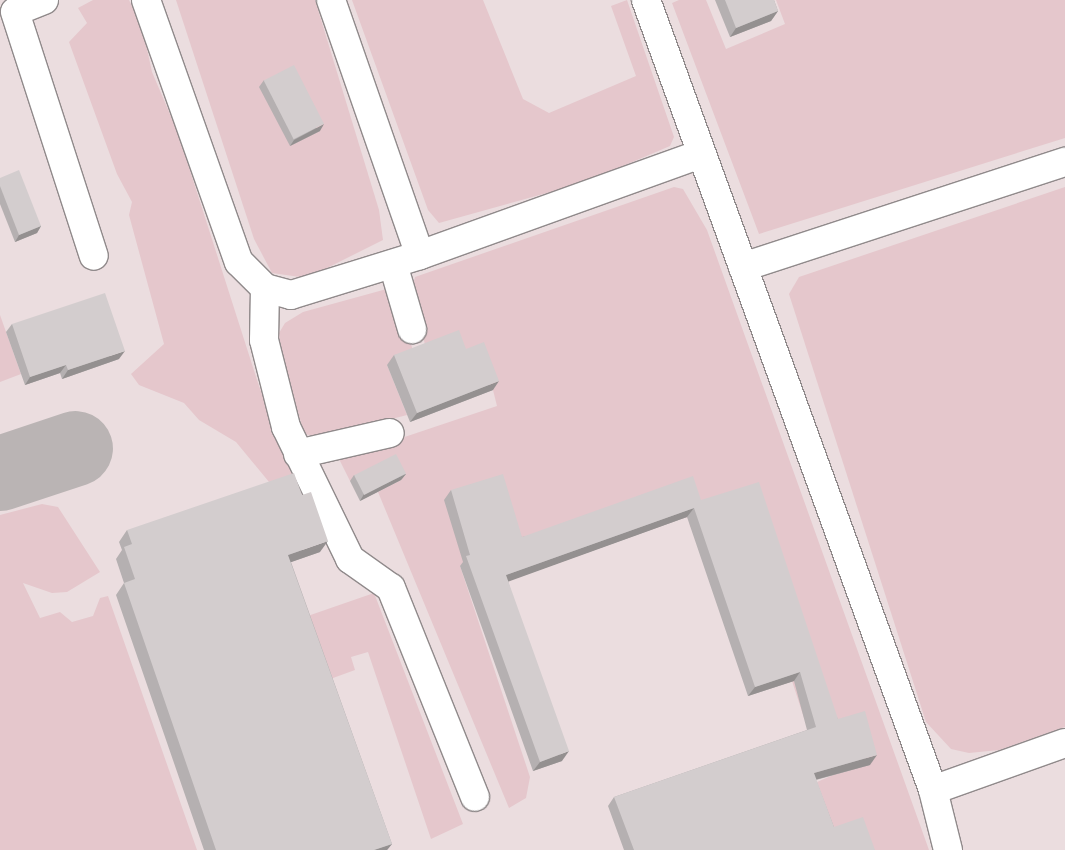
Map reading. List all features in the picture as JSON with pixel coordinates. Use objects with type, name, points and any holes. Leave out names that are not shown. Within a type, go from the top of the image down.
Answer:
[{"type":"street","points":[[44,0],[15,12],[94,256]]},
{"type":"street","points":[[146,0],[239,262],[264,288],[291,295],[393,264],[700,154]]},
{"type":"street","points":[[331,0],[420,255]]},
{"type":"street","points":[[646,0],[700,154],[934,790],[948,850]]},
{"type":"street","points":[[743,267],[1065,162]]},
{"type":"street","points":[[393,264],[412,329]]},
{"type":"street","points":[[264,288],[264,340],[298,454],[350,559],[391,588],[475,797]]},
{"type":"street","points":[[298,454],[390,433]]},
{"type":"street","points":[[934,790],[1065,743]]},
{"type":"shaded area","points":[[0,0],[1065,0],[1065,850],[0,850]]},
{"type":"shaded area","points":[[93,0],[129,0],[142,26],[152,72],[178,133],[259,386],[303,504],[274,488],[236,442],[199,420],[184,403],[139,385],[131,374],[164,344],[129,215],[132,202],[117,174],[69,42],[87,23],[78,8]]},
{"type":"shaded area","points":[[176,0],[315,0],[379,210],[383,240],[307,278],[272,273],[254,239]]},
{"type":"shaded area","points":[[352,0],[483,0],[523,99],[549,113],[636,76],[611,6],[627,0],[674,137],[670,146],[583,183],[439,223],[428,210]]},
{"type":"shaded area","points":[[679,0],[706,0],[726,49],[785,24],[776,0],[1065,0],[1065,138],[759,234],[672,3]]},
{"type":"shaded area","points":[[674,187],[683,189],[707,230],[929,850],[787,850],[808,786],[833,775],[831,729],[827,712],[804,718],[737,511],[690,527],[689,517],[460,566],[530,777],[526,798],[509,808],[378,492],[401,480],[350,481],[339,459],[497,406],[493,390],[426,349],[412,289],[415,277]]},
{"type":"shaded area","points":[[1065,187],[1065,727],[999,750],[969,753],[951,749],[926,722],[789,294],[799,277]]},
{"type":"shaded area","points":[[394,287],[414,354],[387,365],[407,415],[322,437],[304,434],[281,350],[279,333],[285,323],[303,312]]},
{"type":"shaded area","points":[[0,315],[21,374],[0,382]]},
{"type":"shaded area","points":[[42,504],[58,507],[100,572],[67,592],[52,593],[23,583],[40,618],[60,612],[72,622],[93,616],[100,598],[108,596],[197,850],[0,850],[0,515]]},
{"type":"shaded area","points":[[374,593],[463,824],[431,839],[368,652],[351,657],[355,670],[322,682],[299,619]]},
{"type":"building","points":[[725,0],[774,0],[778,11],[736,28]]},
{"type":"building","points":[[294,65],[324,124],[294,139],[264,80]]},
{"type":"building","points":[[19,170],[41,226],[19,235],[0,186],[0,178]]},
{"type":"building","points":[[105,293],[125,351],[68,370],[66,365],[30,377],[12,324]]},
{"type":"building","points":[[459,330],[466,349],[484,342],[499,381],[417,413],[394,355]]},
{"type":"building","points":[[396,454],[406,474],[364,495],[354,475]]},
{"type":"building","points":[[294,473],[302,495],[311,492],[328,541],[288,555],[392,844],[374,850],[216,850],[124,583],[135,579],[124,547],[132,544],[127,530]]},
{"type":"building","points":[[503,474],[522,537],[693,476],[701,500],[759,482],[838,719],[865,711],[877,755],[814,773],[834,827],[863,817],[875,850],[634,850],[614,797],[816,727],[800,672],[755,687],[694,508],[506,575],[569,751],[540,762],[466,556],[470,555],[451,490]]},
{"type":"taxiway","points":[[0,473],[75,448]]}]
